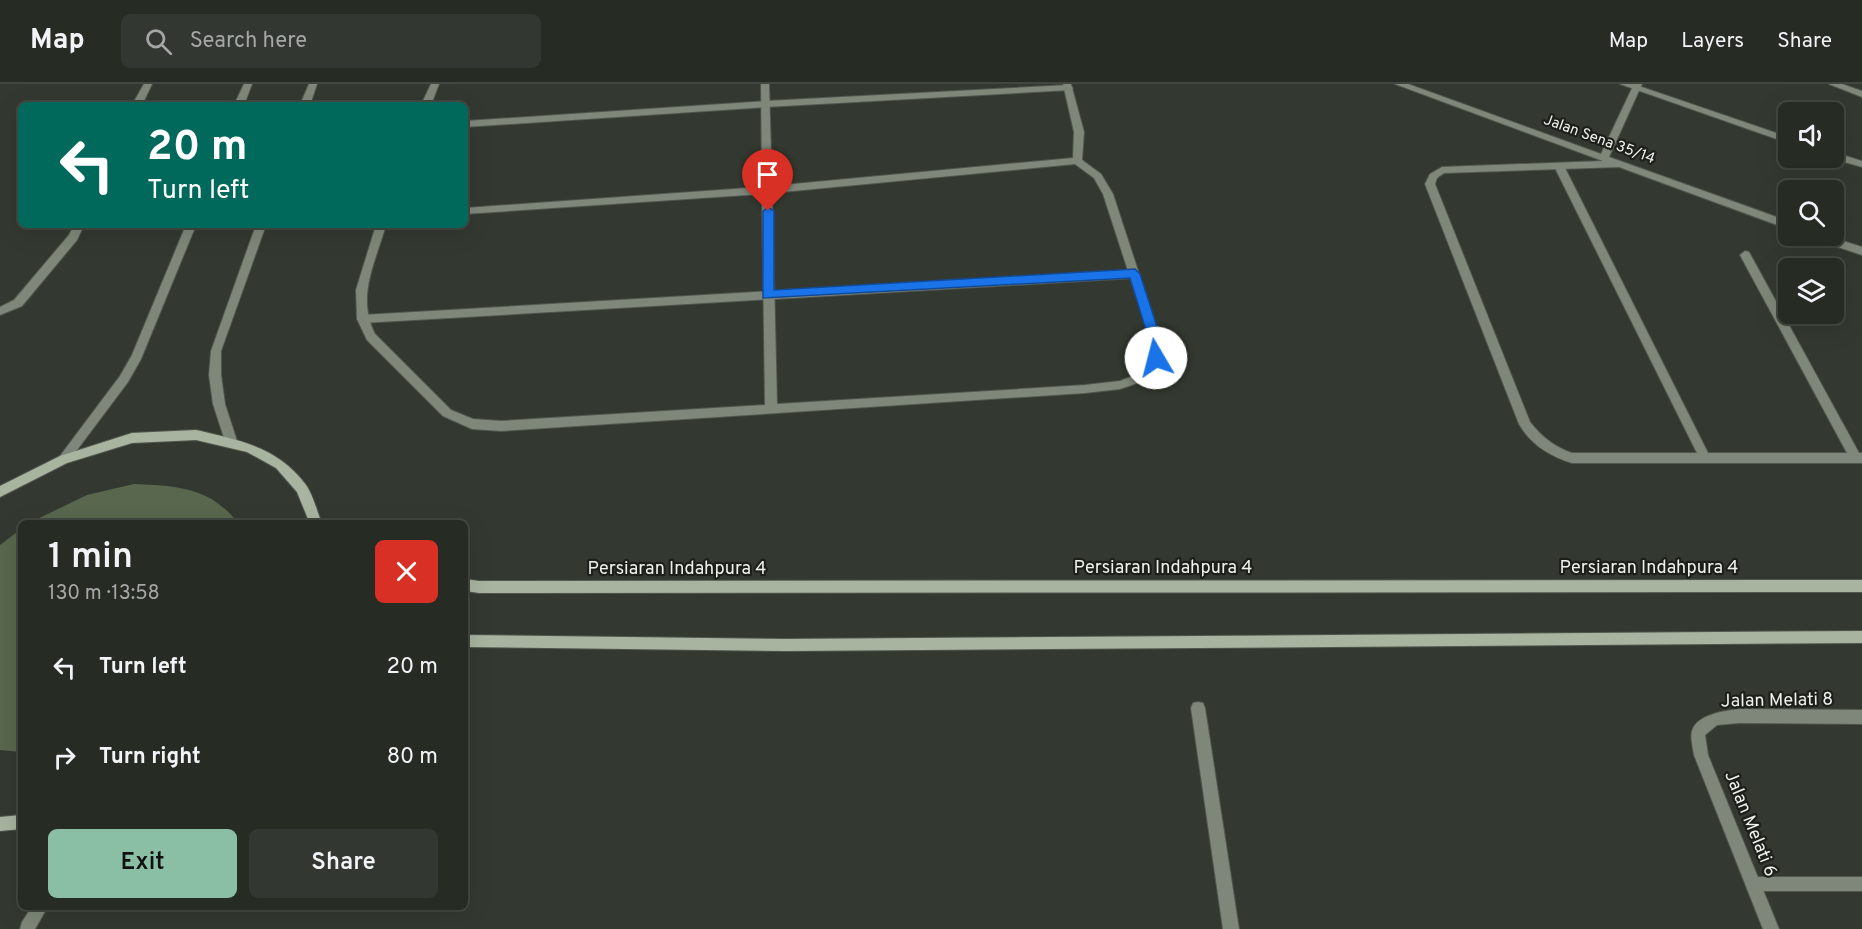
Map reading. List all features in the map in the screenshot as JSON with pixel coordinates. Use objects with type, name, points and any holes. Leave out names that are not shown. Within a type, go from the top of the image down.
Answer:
[{"type":"street","points":[[139,102],[148,84]]},
{"type":"street","points":[[240,102],[248,84]]},
{"type":"street","points":[[306,102],[313,84]]},
{"type":"street","points":[[427,102],[435,84]]},
{"type":"street","points":[[765,84],[769,189],[768,295],[771,409]]},
{"type":"street","name":"Jalan Sena 35/14","points":[[1399,84],[1778,221]]},
{"type":"street","points":[[1624,84],[1637,86],[1778,136]]},
{"type":"street","points":[[1833,84],[1862,94]]},
{"type":"street","points":[[468,124],[1067,86],[1080,137],[1077,161]]},
{"type":"street","points":[[1604,158],[1637,86]]},
{"type":"street","points":[[1844,159],[1862,165]]},
{"type":"street","points":[[380,228],[361,290],[362,319],[371,337],[447,412],[472,424],[501,426],[1085,389],[1120,385],[1145,376],[1156,358],[1152,330],[1108,194],[1098,176],[1077,161],[769,189],[468,211]]},
{"type":"street","points":[[1621,164],[1442,170],[1433,176],[1430,184],[1525,424],[1544,446],[1560,455],[1572,458],[1859,458],[1744,255]]},
{"type":"street","points":[[1558,166],[1706,458]]},
{"type":"street","points":[[0,311],[18,303],[73,237],[78,228]]},
{"type":"street","points":[[64,459],[124,379],[137,356],[189,228]]},
{"type":"street","points":[[232,444],[219,404],[215,375],[216,351],[260,228]]},
{"type":"street","points":[[1844,245],[1862,251]]},
{"type":"street","points":[[362,319],[1135,274]]},
{"type":"street","points":[[0,492],[64,459],[132,438],[196,435],[250,448],[280,465],[302,489],[317,520]]},
{"type":"street","name":"Persiaran Indahpura 4","points":[[468,585],[1862,586]]},
{"type":"street","points":[[468,641],[786,645],[1862,637]]},
{"type":"street","points":[[1198,708],[1231,929]]},
{"type":"street","name":"Jalan Melati 8","points":[[1698,732],[1714,719],[1739,716],[1862,717]]},
{"type":"street","name":"Jalan Melati 6","points":[[1698,732],[1701,755],[1771,929]]},
{"type":"street","points":[[0,824],[18,822]]},
{"type":"street","points":[[1753,884],[1862,884]]},
{"type":"street","points":[[27,927],[39,910]]},
{"type":"green space","points":[[134,484],[178,488],[204,495],[216,502],[235,520],[35,520],[87,495]]},
{"type":"green space","points":[[18,531],[18,752],[0,750],[0,545]]},
{"type":"route","points":[[768,211],[768,295],[1135,274],[1152,330],[1156,358]]}]
